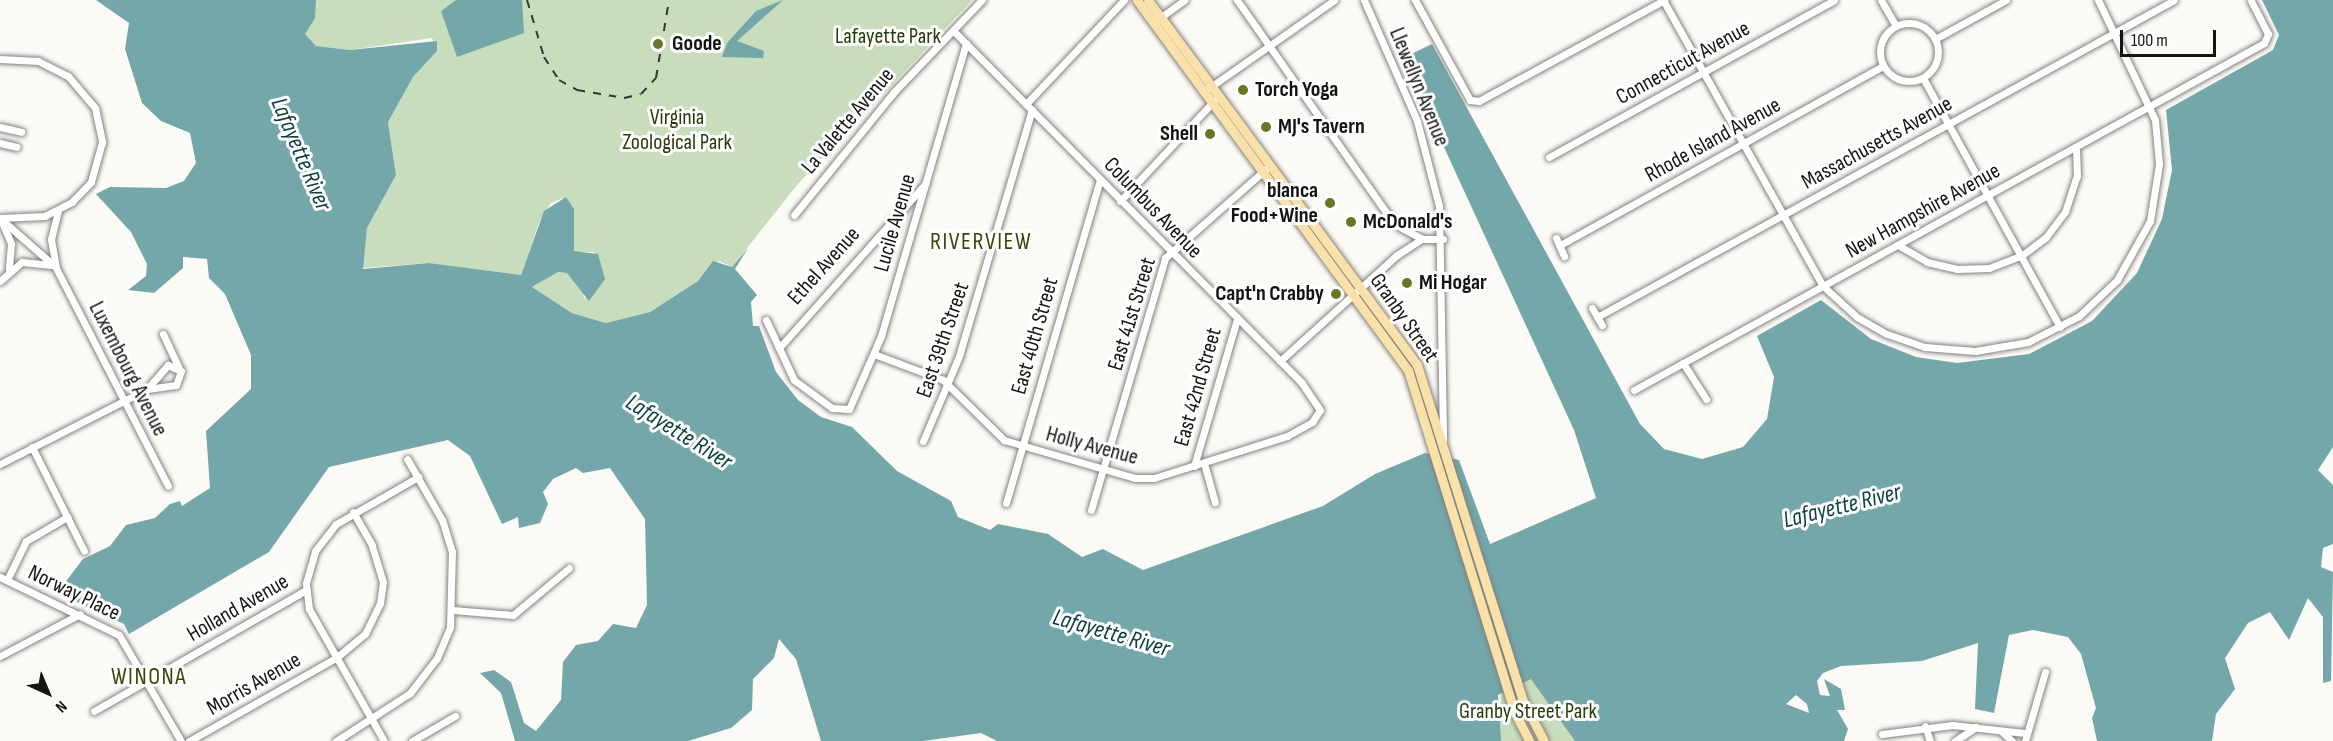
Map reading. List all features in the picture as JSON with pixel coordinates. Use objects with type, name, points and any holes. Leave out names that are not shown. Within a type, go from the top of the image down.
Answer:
[{"type":"main road","name":"Granby Street","points":[[1137,0],[1156,20],[1264,170],[1417,365],[1518,720],[1528,741]]},
{"type":"main road","name":"Granby Street","points":[[1148,0],[1156,20]]},
{"type":"main road","name":"Granby Street","points":[[1438,441],[1529,715],[1544,741]]},
{"type":"street","name":"La Valette Avenue","points":[[794,215],[893,93],[982,0]]},
{"type":"street","name":"East 39th Street","points":[[923,441],[948,386],[1029,107],[1124,0]]},
{"type":"street","points":[[1156,20],[1185,0]]},
{"type":"street","points":[[1237,0],[1398,226],[1422,239],[1443,239]]},
{"type":"street","points":[[1205,90],[1334,0]]},
{"type":"street","name":"Llewellyn Avenue","points":[[1364,0],[1418,121],[1443,239],[1438,441]]},
{"type":"street","points":[[1415,0],[1473,101],[1663,0],[1781,216],[1823,286],[1872,326],[1934,348],[1993,350],[2061,327],[2106,293],[2145,236],[2159,164],[2152,106],[2098,0]]},
{"type":"street","name":"Connecticut Avenue","points":[[1549,157],[1834,0]]},
{"type":"street","points":[[1881,0],[1896,26]]},
{"type":"street","points":[[1935,39],[2006,0]]},
{"type":"street","name":"Massachusetts Avenue","points":[[1597,317],[2174,0]]},
{"type":"street","name":"New Hampshire Avenue","points":[[1634,390],[2152,106],[2269,38],[2251,0]]},
{"type":"street","points":[[1915,23],[1935,39],[1936,63],[1923,78],[1900,80],[1883,66],[1881,43],[1896,26],[1915,23]]},
{"type":"street","name":"Columbus Avenue","points":[[953,30],[1317,400],[1318,415]]},
{"type":"street","name":"Lucile Avenue","points":[[778,350],[787,371],[803,389],[832,408],[849,409],[874,354],[966,43]]},
{"type":"street","points":[[0,59],[33,60],[59,70],[95,108],[102,142],[95,172],[80,196],[58,211],[33,219],[0,218],[11,244],[9,269],[0,281]]},
{"type":"street","name":"Rhode Island Avenue","points":[[1564,256],[1558,242],[1883,66]]},
{"type":"street","points":[[1923,78],[2061,327]]},
{"type":"street","points":[[1120,201],[1214,102]]},
{"type":"street","points":[[0,127],[21,132]]},
{"type":"street","points":[[0,143],[17,147]]},
{"type":"street","points":[[1898,245],[1927,262],[1957,269],[1989,268],[2021,256],[2046,237],[2065,212],[2077,176],[2076,147]]},
{"type":"street","name":"East 41st Street","points":[[1091,510],[1171,253],[1264,170]]},
{"type":"street","name":"East 40th Street","points":[[1006,503],[1100,179]]},
{"type":"street","name":"Ethel Avenue","points":[[778,350],[790,331],[925,184]]},
{"type":"street","name":"Luxembourg Avenue","points":[[58,211],[51,239],[56,268],[168,486]]},
{"type":"street","name":"Luxembourg Avenue","points":[[0,218],[56,268]]},
{"type":"street","points":[[1280,362],[1355,288],[1422,239]]},
{"type":"street","points":[[9,269],[36,259],[56,268]]},
{"type":"street","points":[[1592,308],[1602,326]]},
{"type":"street","name":"East 42nd Street","points":[[1194,466],[1237,319]]},
{"type":"street","points":[[766,321],[778,350]]},
{"type":"street","points":[[0,464],[147,389],[176,385],[179,368],[163,334]]},
{"type":"street","name":"Holly Avenue","points":[[874,354],[948,386],[992,432],[1022,445],[1144,478],[1194,466],[1287,436],[1318,415]]},
{"type":"street","points":[[1683,363],[1706,399]]},
{"type":"street","points":[[147,389],[165,367],[179,368]]},
{"type":"street","points":[[32,447],[84,551]]},
{"type":"street","points":[[336,741],[372,721],[429,670],[453,610],[452,552],[418,477],[407,459]]},
{"type":"street","name":"East 42nd Street","points":[[1203,463],[1215,503]]},
{"type":"street","points":[[384,741],[309,609],[306,590],[320,543],[354,512],[418,477]]},
{"type":"street","name":"Morris Avenue","points":[[189,741],[336,657],[365,634],[383,592],[379,561],[354,512]]},
{"type":"street","points":[[3,579],[26,541],[67,518]]},
{"type":"street","points":[[453,610],[513,615],[569,568]]},
{"type":"street","name":"Norway Place","points":[[3,579],[80,614],[119,635],[181,741]]},
{"type":"street","name":"Holland Avenue","points":[[94,711],[306,590]]},
{"type":"street","points":[[0,656],[80,614]]},
{"type":"street","points":[[1882,734],[1925,726],[1979,726],[2025,737],[2045,672]]},
{"type":"street","points":[[412,741],[455,717]]},
{"type":"street","points":[[1925,726],[1930,741]]},
{"type":"street","points":[[1954,741],[1979,726]]},
{"type":"street","points":[[1999,730],[2012,741]]},
{"type":"green space","name":"Virginia Zoological Park","points":[[316,0],[972,0],[797,185],[732,267],[719,261],[698,281],[650,312],[606,323],[572,313],[532,287],[558,272],[567,273],[583,287],[584,299],[603,277],[594,252],[574,252],[573,209],[566,197],[551,203],[540,220],[521,275],[429,263],[362,268],[367,228],[396,175],[388,122],[413,77],[437,51],[432,38],[350,50],[316,46],[305,34]]},
{"type":"green space","name":"Granby Street Park","points":[[1538,677],[1579,741],[1496,741],[1503,681]]},
{"type":"water","name":"Lafayette River","points":[[96,0],[316,0],[315,18],[305,34],[316,46],[350,50],[437,41],[437,51],[413,77],[388,122],[396,175],[367,228],[363,269],[429,263],[521,275],[544,211],[566,197],[574,209],[574,251],[598,254],[605,279],[589,301],[567,273],[558,272],[532,287],[572,313],[606,323],[650,312],[698,281],[713,261],[732,267],[748,248],[735,269],[757,295],[751,302],[753,326],[759,326],[776,372],[798,400],[821,417],[852,427],[897,471],[951,501],[958,517],[990,530],[998,524],[1048,534],[1082,557],[1103,549],[1143,570],[1323,506],[1375,474],[1425,453],[1459,460],[1490,544],[1596,498],[1574,430],[1403,58],[1432,44],[1640,424],[1664,449],[1702,459],[1743,447],[1767,419],[1774,377],[1757,336],[1821,300],[1871,339],[1916,357],[1957,363],[2029,354],[2092,321],[2137,273],[2162,219],[2172,170],[2166,110],[2273,50],[2279,35],[2262,0],[2333,0],[2333,447],[2318,470],[2333,485],[2333,544],[2323,548],[2321,567],[2333,572],[2331,681],[2323,683],[2323,617],[2308,598],[2289,640],[2270,612],[2248,623],[2225,658],[2235,689],[2216,714],[2212,741],[2097,741],[2092,718],[2096,708],[2081,654],[2068,637],[2033,630],[2009,635],[1994,713],[1975,709],[1978,643],[1922,661],[1841,666],[1823,673],[1817,681],[1820,695],[1830,696],[1824,679],[1841,689],[1845,710],[1837,710],[1848,729],[1844,741],[1575,741],[1531,679],[1498,695],[1501,741],[997,741],[981,733],[923,741],[821,741],[796,659],[779,639],[774,658],[753,679],[752,710],[731,728],[688,741],[515,741],[501,693],[480,673],[494,670],[511,682],[524,723],[536,731],[561,700],[563,662],[576,645],[598,641],[613,624],[636,628],[647,605],[645,519],[610,468],[583,473],[576,468],[553,479],[543,492],[548,504],[540,523],[519,528],[518,517],[502,524],[470,456],[448,440],[329,467],[269,552],[129,634],[124,624],[57,593],[83,559],[110,546],[126,525],[155,518],[170,504],[180,501],[182,506],[210,488],[206,431],[251,389],[251,355],[225,294],[209,278],[207,259],[183,257],[183,268],[154,293],[128,290],[146,276],[147,264],[131,232],[96,194],[110,187],[166,188],[184,181],[196,163],[190,133],[161,121],[142,103],[125,49],[129,23]],"holes":[[[1796,695],[1807,704],[1809,713],[1786,704]]]},
{"type":"water","points":[[456,0],[522,0],[524,33],[457,57],[441,11]]},
{"type":"water","points":[[783,0],[737,41],[764,51],[763,58],[722,57],[727,43],[756,11]]},
{"type":"railway","points":[[527,0],[544,57],[559,80],[577,90],[624,98],[641,94],[656,78],[669,0]]},
{"type":"place","name":"Goode","points":[[658,44]]},
{"type":"place","name":"Torch Yoga","points":[[1243,90]]},
{"type":"place","name":"MJ's Tavern","points":[[1266,127]]},
{"type":"place","name":"Shell","points":[[1210,134]]},
{"type":"place","name":"blanca Food+Wine","points":[[1330,203]]},
{"type":"place","name":"McDonald's","points":[[1351,222]]},
{"type":"place","name":"Mi Hogar","points":[[1407,283]]},
{"type":"place","name":"Capt'n Crabby","points":[[1336,294]]},
{"type":"district","name":"RIVERVIEW","points":[[981,242]]},
{"type":"district","name":"WINONA","points":[[149,677]]},
{"type":"park label","name":"Lafayette Park","points":[[888,37]]}]
